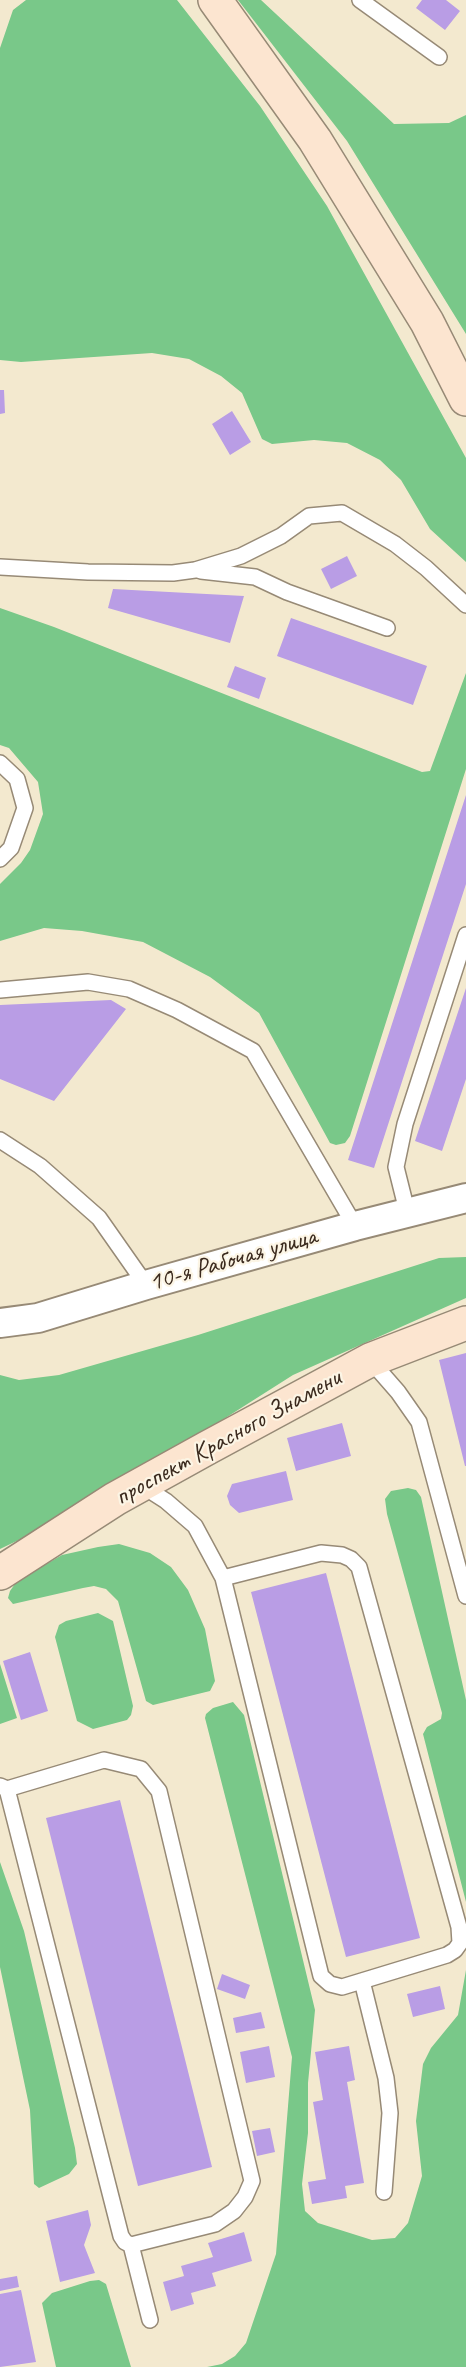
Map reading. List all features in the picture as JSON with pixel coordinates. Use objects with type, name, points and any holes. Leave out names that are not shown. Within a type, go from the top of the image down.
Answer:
[{"type":"main road","points":[[215,0],[321,150],[427,322],[466,399]]},
{"type":"main road","name":"проспект Красного Знамени","points":[[0,1573],[141,1485],[370,1360],[466,1323]]},
{"type":"street","name":"10-я Рабочая улица","points":[[0,1323],[38,1318],[406,1211],[466,1198]]},
{"type":"lane","points":[[360,0],[439,57]]},
{"type":"lane","points":[[0,567],[88,572],[173,573],[195,570],[241,556],[281,536],[309,516],[342,513],[395,544],[426,568],[466,605]]},
{"type":"lane","points":[[195,570],[255,577],[287,592],[387,628]]},
{"type":"lane","points":[[0,752],[4,755],[16,779],[26,808],[10,849],[0,859]]},
{"type":"lane","points":[[0,763],[16,779]]},
{"type":"lane","points":[[406,1211],[396,1167],[405,1124],[466,934]]},
{"type":"lane","points":[[0,990],[88,982],[129,989],[177,1010],[253,1051],[355,1226]]},
{"type":"lane","points":[[0,1140],[40,1166],[99,1218],[146,1285]]},
{"type":"lane","points":[[370,1360],[398,1392],[419,1422],[466,1596]]},
{"type":"lane","points":[[141,1485],[166,1501],[195,1526],[223,1578],[321,1976],[330,1984],[342,1987],[447,1955],[455,1950],[460,1942],[459,1927],[359,1567],[351,1559],[342,1555],[321,1553],[223,1578]]},
{"type":"lane","points":[[104,1760],[141,1769],[159,1791],[252,2181],[245,2198],[234,2211],[215,2224],[132,2245],[121,2236],[3,1788],[104,1760]]},
{"type":"lane","points":[[362,1981],[386,2078],[390,2113],[384,2192]]},
{"type":"lane","points":[[132,2245],[150,2320]]},
{"type":"green space","points":[[26,0],[177,0],[260,106],[327,206],[466,458],[466,562],[430,529],[401,480],[380,460],[347,443],[314,440],[272,444],[262,439],[242,393],[221,376],[189,359],[152,353],[21,362],[0,360],[0,48],[13,10]]},
{"type":"green space","points":[[238,0],[261,0],[394,124],[449,123],[466,115],[466,334],[347,141]]},
{"type":"green space","points":[[0,608],[54,627],[422,772],[430,771],[466,673],[466,769],[350,1136],[345,1143],[336,1145],[330,1143],[259,1013],[210,977],[143,942],[82,931],[44,928],[0,941],[0,884],[21,863],[30,850],[43,814],[38,782],[9,748],[0,745]]},
{"type":"green space","points":[[466,1257],[466,1298],[293,1375],[79,1511],[0,1549],[0,1375],[19,1380],[59,1375],[198,1335],[439,1258]]},
{"type":"green space","points":[[408,1488],[416,1490],[421,1497],[466,1700],[466,1902],[423,1734],[427,1727],[441,1719],[442,1713],[387,1514],[385,1499],[391,1491]]},
{"type":"green space","points":[[119,1544],[150,1553],[171,1567],[188,1590],[205,1629],[215,1681],[210,1691],[153,1705],[146,1701],[118,1601],[106,1589],[94,1586],[13,1604],[8,1598],[17,1581],[62,1555]]},
{"type":"green space","points":[[98,1613],[113,1621],[133,1706],[127,1720],[93,1729],[77,1721],[55,1637],[59,1625],[66,1621]]},
{"type":"green space","points":[[0,1664],[17,1718],[0,1724]]},
{"type":"green space","points":[[233,1702],[244,1715],[315,2010],[308,2083],[308,2133],[302,2184],[305,2211],[318,2223],[372,2240],[395,2238],[408,2223],[422,2176],[416,2121],[423,2064],[431,2048],[458,2015],[466,1970],[466,2367],[207,2367],[222,2364],[235,2356],[246,2343],[276,2254],[292,2057],[205,1718],[213,1708]]},
{"type":"green space","points":[[0,1862],[24,1931],[77,2164],[69,2174],[39,2188],[34,2184],[30,2110],[0,1967]]},
{"type":"green space","points":[[99,2280],[106,2284],[131,2367],[56,2367],[42,2303],[52,2293]]},
{"type":"building","points":[[422,0],[446,0],[460,11],[445,30],[416,8]]},
{"type":"building","points":[[0,390],[4,390],[5,413],[0,414]]},
{"type":"building","points":[[232,411],[251,442],[230,455],[212,424]]},
{"type":"building","points":[[347,556],[357,576],[331,589],[321,569]]},
{"type":"building","points":[[113,589],[244,596],[230,643],[108,608]]},
{"type":"building","points":[[291,618],[427,666],[413,705],[277,656]]},
{"type":"building","points":[[235,666],[266,678],[259,699],[227,687]]},
{"type":"building","points":[[466,795],[466,884],[374,1168],[348,1160]]},
{"type":"building","points":[[466,988],[466,1079],[442,1151],[415,1141]]},
{"type":"building","points":[[111,1000],[126,1009],[54,1101],[0,1079],[0,1005]]},
{"type":"building","points":[[466,1353],[466,1466],[465,1466],[439,1360]]},
{"type":"building","points":[[342,1423],[351,1456],[296,1471],[287,1438]]},
{"type":"building","points":[[286,1471],[293,1500],[239,1513],[230,1505],[227,1496],[232,1484]]},
{"type":"building","points":[[326,1573],[420,1938],[346,1957],[251,1592]]},
{"type":"building","points":[[30,1652],[48,1711],[21,1720],[3,1661]]},
{"type":"building","points":[[120,1800],[212,2167],[138,2186],[46,1818]]},
{"type":"building","points":[[222,1974],[250,1985],[245,1999],[217,1989]]},
{"type":"building","points":[[440,1986],[445,2009],[413,2017],[407,1994]]},
{"type":"building","points":[[261,2012],[265,2028],[236,2033],[233,2018]]},
{"type":"building","points":[[269,2046],[275,2077],[246,2083],[240,2052]]},
{"type":"building","points":[[349,2046],[355,2080],[347,2082],[364,2183],[345,2186],[347,2198],[312,2204],[308,2182],[326,2179],[313,2102],[323,2100],[315,2052]]},
{"type":"building","points":[[270,2128],[275,2152],[257,2156],[252,2131]]},
{"type":"building","points":[[88,2210],[91,2225],[84,2245],[95,2273],[60,2282],[46,2221]]},
{"type":"building","points":[[244,2232],[252,2261],[212,2273],[216,2286],[191,2293],[194,2304],[171,2311],[163,2282],[184,2276],[181,2266],[213,2257],[208,2243]]},
{"type":"building","points":[[17,2276],[19,2287],[0,2291],[0,2279]]},
{"type":"building","points":[[21,2290],[36,2362],[0,2367],[0,2294]]}]
